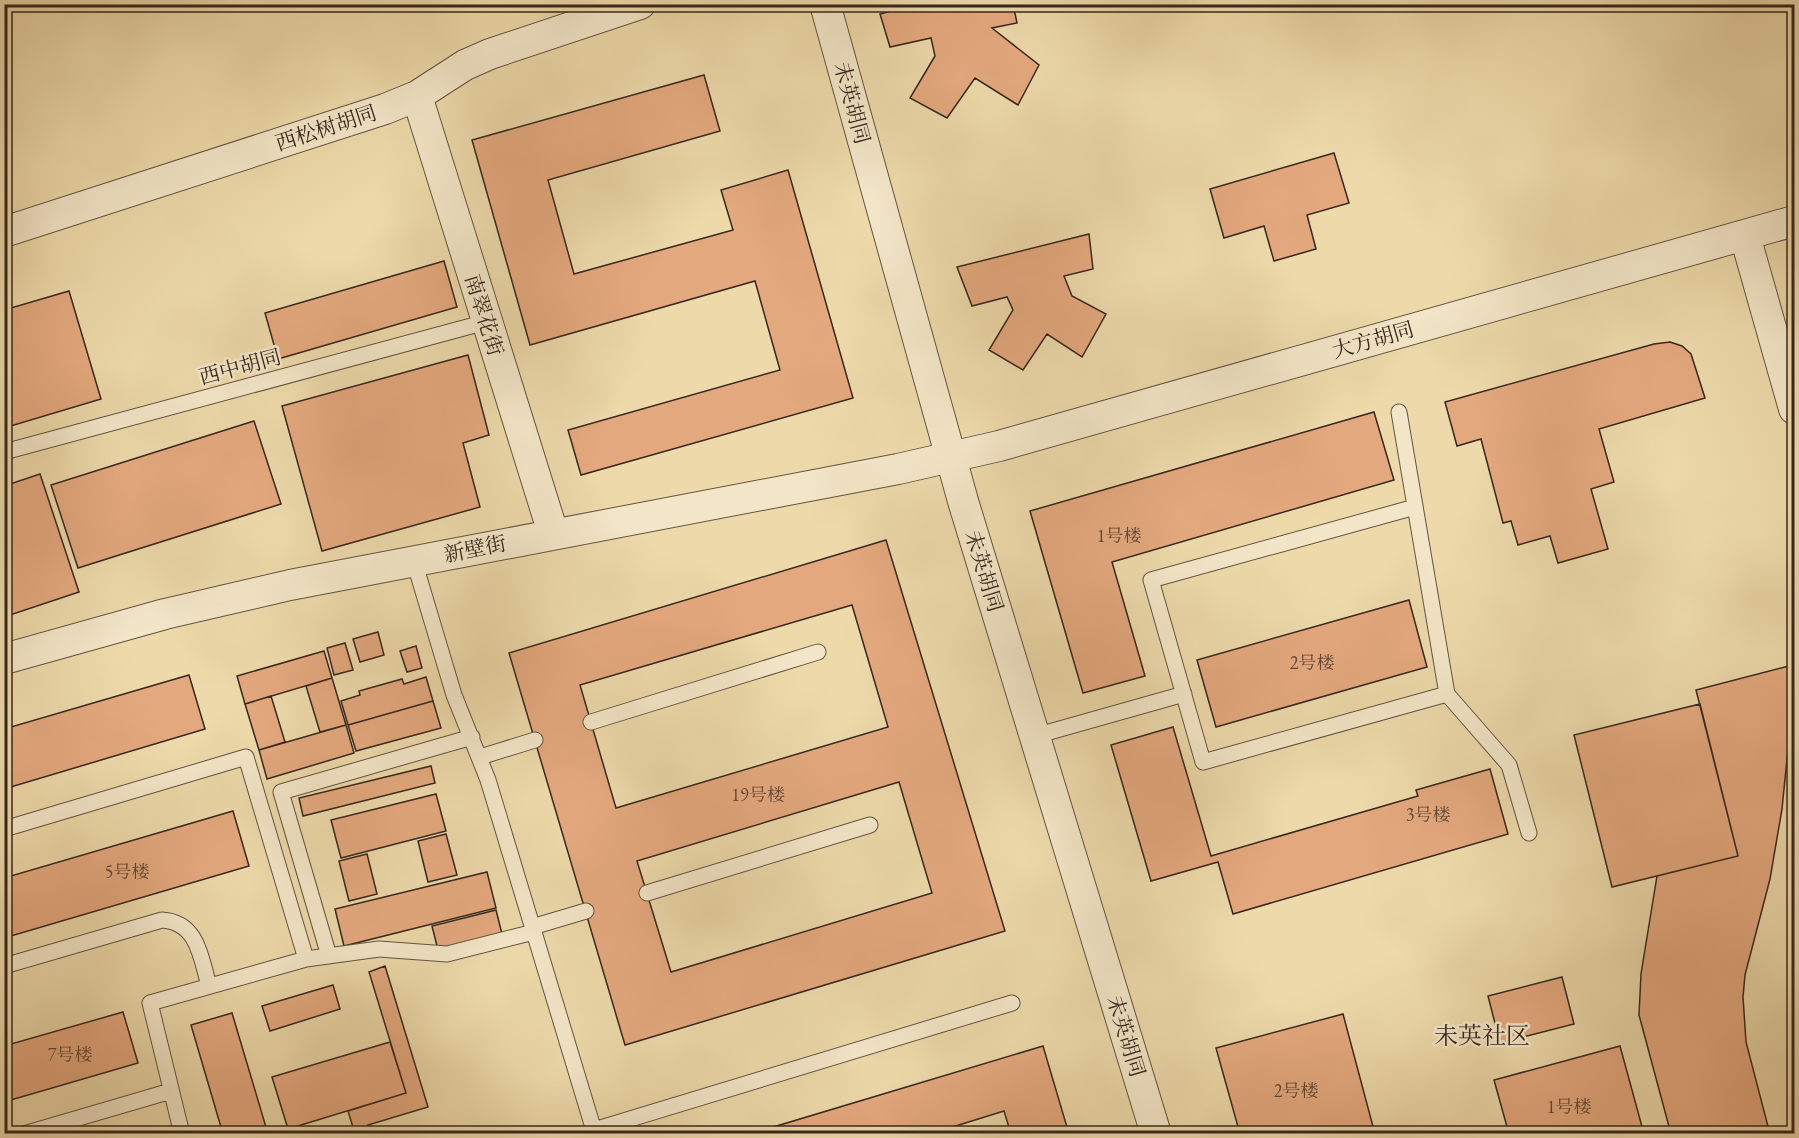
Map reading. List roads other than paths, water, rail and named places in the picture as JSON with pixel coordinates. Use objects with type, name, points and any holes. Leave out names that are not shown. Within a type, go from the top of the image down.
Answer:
[{"type":"street","name":"西松树胡同","points":[[4,232],[357,119],[417,96],[465,65],[490,54],[640,4]]},
{"type":"street","name":"未英胡同","points":[[825,4],[950,457],[1156,1134]]},
{"type":"street","name":"南翠花街","points":[[417,96],[553,533]]},
{"type":"street","name":"大方胡同","points":[[950,457],[1794,221]]},
{"type":"street","points":[[1745,236],[1794,409]]},
{"type":"street","name":"新壁街","points":[[4,659],[165,614],[290,585],[950,457]]},
{"type":"lane","name":"西中胡同","points":[[4,452],[486,322]]},
{"type":"lane","points":[[1399,412],[1447,694],[1509,765],[1529,833]]},
{"type":"lane","points":[[1414,507],[1150,580],[1203,762],[1447,694]]},
{"type":"lane","points":[[414,561],[454,695],[480,757],[595,1132],[1012,1003]]},
{"type":"lane","points":[[591,722],[818,652]]},
{"type":"lane","points":[[1035,736],[1184,694]]},
{"type":"lane","points":[[329,956],[281,792],[472,737]]},
{"type":"lane","points":[[480,757],[535,740]]},
{"type":"lane","points":[[4,829],[246,757],[306,959]]},
{"type":"lane","points":[[647,893],[870,825]]},
{"type":"lane","points":[[182,1134],[150,1003],[306,959],[379,949],[447,954],[533,930],[586,912]]},
{"type":"lane","points":[[4,966],[162,920],[177,921],[188,929],[196,942],[209,986]]},
{"type":"lane","points":[[24,1134],[171,1090]]},
{"type":"district","name":"未英社区","points":[[1482,1036]]}]
